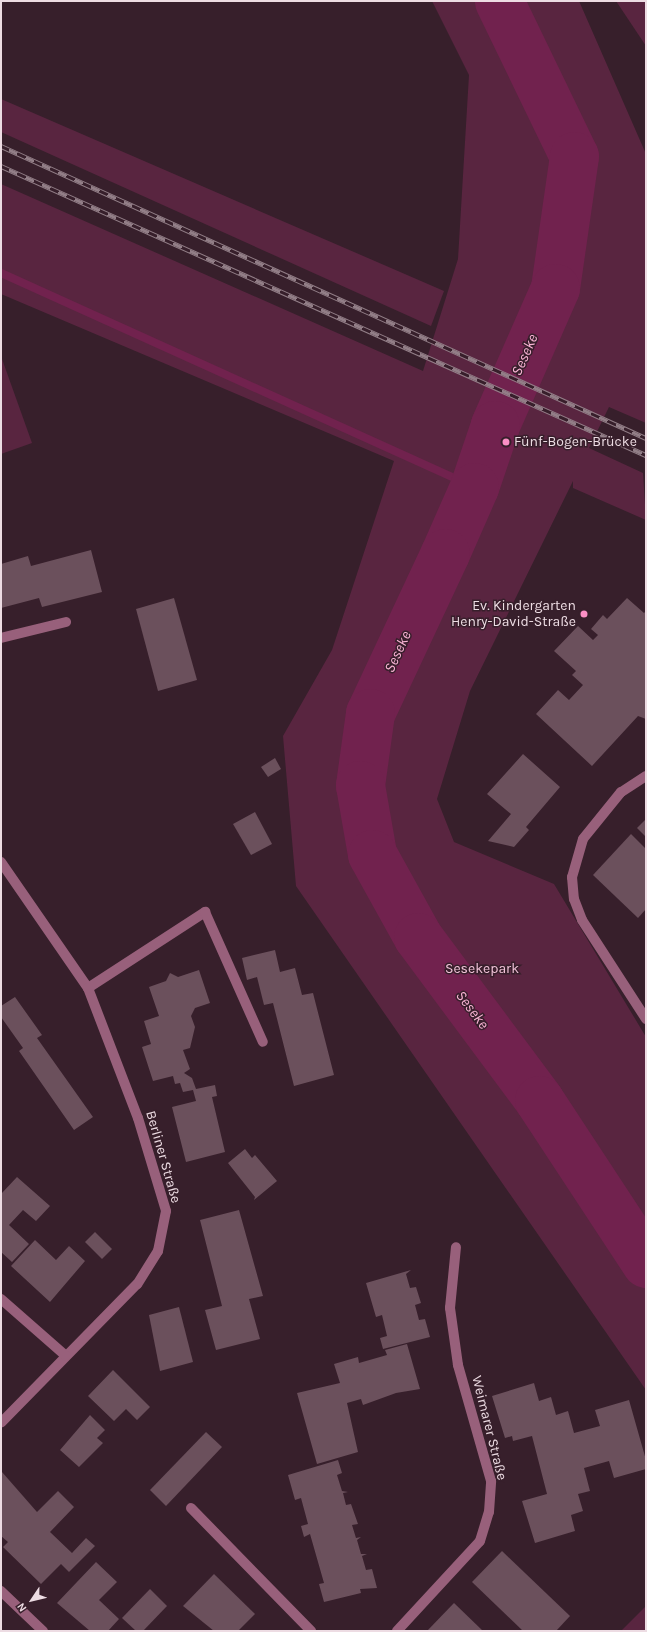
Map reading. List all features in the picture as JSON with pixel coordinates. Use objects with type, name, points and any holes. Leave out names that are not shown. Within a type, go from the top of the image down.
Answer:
[{"type":"street","points":[[1,638],[66,622]]},
{"type":"street","points":[[646,776],[621,792],[583,839],[572,877],[574,899],[582,920],[646,1019]]},
{"type":"street","name":"Berliner Straße","points":[[1,862],[88,988],[138,1118],[166,1211],[158,1251],[137,1284],[1,1423]]},
{"type":"street","points":[[88,988],[205,912],[263,1042]]},
{"type":"street","name":"Weimarer Straße","points":[[397,1631],[480,1541],[488,1512],[491,1481],[458,1365],[450,1308],[456,1247]]},
{"type":"street","points":[[1,1298],[66,1356]]},
{"type":"street","points":[[191,1508],[311,1631]]},
{"type":"street","points":[[1,1591],[43,1631]]},
{"type":"green space","name":"Sesekepark","points":[[432,1],[579,1],[646,154],[646,423],[609,407],[589,448],[643,473],[646,520],[573,488],[573,481],[470,691],[437,799],[454,842],[554,884],[646,1037],[646,1390],[296,886],[283,736],[332,650],[394,461],[1,294],[1,184],[423,371],[458,259],[469,75]]},
{"type":"green space","points":[[616,1],[646,1],[646,46]]},
{"type":"green space","points":[[1,99],[444,291],[431,326],[1,132]]},
{"type":"green space","points":[[2,359],[32,443],[1,454],[1,360]]},
{"type":"green space","points":[[646,1606],[646,1631],[621,1631]]},
{"type":"building","points":[[91,550],[102,592],[42,607],[39,598],[1,608],[1,564],[28,556],[31,566]]},
{"type":"building","points":[[174,598],[197,680],[158,691],[136,609]]},
{"type":"building","points":[[627,598],[644,613],[646,611],[646,719],[638,716],[592,766],[536,714],[558,690],[569,700],[583,685],[572,675],[576,671],[554,651],[578,626],[593,640],[598,635],[591,629],[603,615],[607,619]]},
{"type":"building","points":[[523,754],[560,787],[526,827],[529,830],[514,847],[488,841],[511,814],[487,794]]},
{"type":"building","points":[[275,758],[281,769],[268,777],[261,767]]},
{"type":"building","points":[[255,812],[272,844],[251,855],[233,824]]},
{"type":"building","points":[[646,819],[646,837],[637,828]]},
{"type":"building","points":[[631,834],[646,849],[646,909],[638,918],[593,875]]},
{"type":"building","points":[[275,950],[280,972],[295,968],[302,995],[313,993],[334,1075],[294,1086],[273,1003],[264,1005],[257,977],[247,980],[242,958]]},
{"type":"building","points":[[199,970],[210,1003],[195,1008],[191,1016],[195,1027],[190,1048],[183,1050],[190,1069],[184,1073],[192,1078],[196,1089],[215,1085],[217,1096],[212,1097],[225,1152],[186,1162],[172,1107],[196,1101],[193,1090],[183,1092],[180,1083],[175,1084],[173,1076],[153,1081],[142,1047],[151,1044],[144,1021],[159,1016],[149,987],[166,981],[170,973],[178,977]]},
{"type":"building","points":[[15,997],[42,1035],[37,1038],[93,1117],[74,1130],[19,1051],[23,1048],[1,1017],[1,1006]]},
{"type":"building","points":[[245,1149],[252,1158],[255,1155],[277,1181],[254,1200],[255,1197],[228,1163]]},
{"type":"building","points":[[17,1177],[50,1206],[36,1221],[23,1210],[9,1225],[29,1244],[12,1262],[1,1252],[1,1194]]},
{"type":"building","points":[[239,1210],[263,1296],[249,1299],[260,1339],[216,1350],[205,1310],[222,1306],[200,1220]]},
{"type":"building","points":[[95,1232],[112,1249],[102,1259],[85,1242]]},
{"type":"building","points":[[35,1240],[56,1260],[69,1246],[85,1261],[50,1302],[11,1266]]},
{"type":"building","points":[[411,1270],[406,1274],[410,1288],[416,1287],[421,1303],[415,1305],[419,1320],[425,1319],[430,1337],[383,1349],[380,1338],[387,1336],[382,1315],[376,1317],[366,1283]]},
{"type":"building","points":[[179,1307],[193,1362],[160,1371],[149,1315]]},
{"type":"building","points":[[407,1344],[420,1389],[396,1393],[363,1405],[361,1399],[347,1403],[358,1452],[317,1464],[297,1393],[340,1383],[334,1364],[358,1357],[359,1363],[387,1355],[385,1350]]},
{"type":"building","points":[[113,1370],[150,1407],[137,1420],[126,1409],[114,1421],[88,1396]]},
{"type":"building","points":[[534,1383],[539,1401],[551,1397],[556,1415],[568,1411],[574,1433],[600,1426],[595,1410],[629,1400],[646,1460],[646,1469],[614,1478],[609,1461],[584,1468],[590,1491],[578,1494],[583,1511],[571,1515],[575,1531],[535,1543],[522,1501],[547,1494],[532,1436],[513,1441],[512,1436],[505,1438],[492,1396]]},
{"type":"building","points":[[90,1415],[105,1430],[97,1438],[103,1443],[79,1467],[60,1450]]},
{"type":"building","points":[[206,1432],[222,1447],[166,1506],[150,1490]]},
{"type":"building","points":[[338,1460],[342,1473],[337,1475],[342,1491],[348,1492],[343,1493],[346,1505],[351,1504],[358,1524],[352,1525],[356,1538],[361,1537],[357,1540],[361,1554],[367,1554],[362,1556],[366,1570],[372,1569],[377,1588],[360,1589],[361,1593],[324,1602],[319,1584],[324,1583],[310,1534],[304,1537],[301,1526],[308,1524],[301,1498],[295,1500],[288,1475]]},
{"type":"building","points":[[2,1472],[37,1512],[58,1491],[74,1507],[50,1532],[72,1553],[86,1538],[95,1546],[69,1572],[61,1564],[41,1584],[3,1547],[8,1542],[1,1536]]},
{"type":"building","points":[[502,1551],[570,1616],[556,1631],[523,1631],[472,1582]]},
{"type":"building","points":[[96,1562],[117,1582],[99,1600],[119,1619],[108,1631],[90,1631],[57,1603]]},
{"type":"building","points":[[214,1574],[255,1614],[238,1631],[214,1631],[183,1606]]},
{"type":"building","points":[[150,1589],[167,1606],[143,1631],[136,1631],[122,1618]]},
{"type":"building","points":[[454,1603],[483,1631],[427,1631]]},
{"type":"waterway","name":"Seseke","points":[[499,1],[574,156],[555,288],[495,425],[474,487],[445,553],[370,713],[360,785],[372,854],[418,937],[539,1100],[646,1263]]},
{"type":"waterway","points":[[1,273],[474,487]]},
{"type":"railway","points":[[1,146],[646,438]]},
{"type":"railway","points":[[1,166],[646,455]]},
{"type":"place","name":"Fünf-Bogen-Brücke","points":[[506,442]]},
{"type":"place","name":"Ev. Kindergarten Henry-David-Straße","points":[[584,614]]}]
